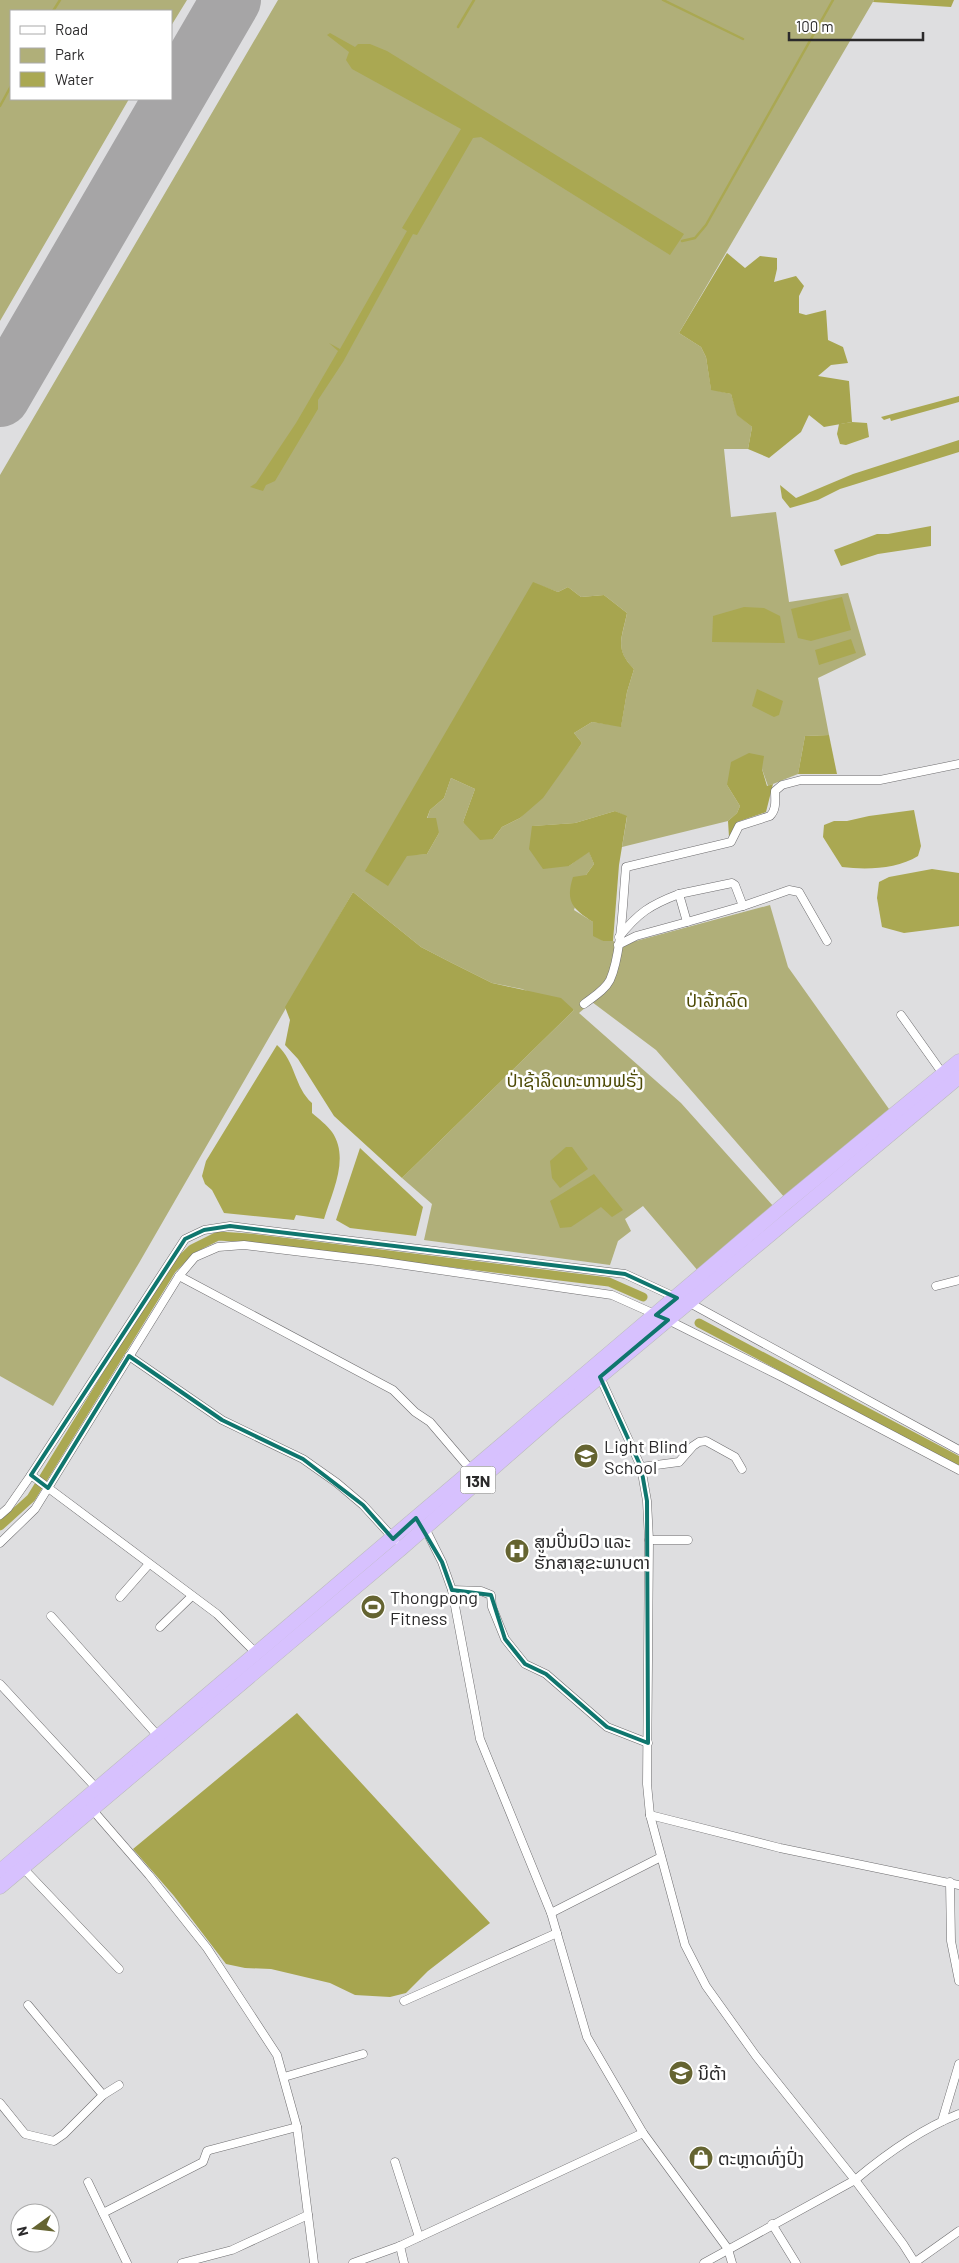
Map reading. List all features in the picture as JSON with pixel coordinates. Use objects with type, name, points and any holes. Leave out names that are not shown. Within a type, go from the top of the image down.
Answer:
[{"type":"highway","name":"13N","points":[[683,1300],[786,1203],[959,1061]]},
{"type":"highway","name":"13N","points":[[0,1871],[87,1804],[398,1543],[471,1470],[959,1077]]},
{"type":"highway","name":"13N","points":[[420,1522],[600,1377],[662,1317]]},
{"type":"highway","name":"13N","points":[[100,1793],[158,1736],[398,1543]]},
{"type":"highway","name":"13N","points":[[0,1887],[23,1868],[87,1804]]},
{"type":"street","points":[[584,1004],[600,991],[609,980],[618,941],[626,867],[731,842],[739,826],[770,816],[773,813],[775,791],[778,787],[801,780],[880,780],[959,764]]},
{"type":"street","points":[[618,941],[631,922],[649,906],[679,894],[732,883],[735,885],[743,906]]},
{"type":"street","points":[[618,941],[743,906],[789,890],[799,892],[827,942]]},
{"type":"street","points":[[679,894],[687,922]]},
{"type":"street","points":[[900,1015],[943,1074]]},
{"type":"street","points":[[0,1515],[8,1508],[33,1476],[185,1238],[204,1230],[230,1226],[625,1274],[683,1300],[959,1450]]},
{"type":"street","points":[[0,1543],[35,1509],[46,1486],[179,1276],[195,1257],[218,1247],[244,1245],[612,1295],[662,1317],[959,1470]]},
{"type":"street","points":[[179,1276],[393,1390],[415,1412],[430,1422],[471,1470]]},
{"type":"street","points":[[936,1286],[959,1280]]},
{"type":"street","points":[[129,1356],[222,1420],[303,1459],[337,1483],[363,1505],[398,1543]]},
{"type":"street","points":[[600,1377],[641,1467],[647,1501],[649,1540],[647,1784],[650,1815],[685,1945],[706,1986],[756,2056],[855,2180],[915,2263],[959,2231]]},
{"type":"street","points":[[641,1467],[679,1462],[693,1446],[699,1442],[706,1441],[735,1457],[742,1469]]},
{"type":"street","points":[[33,1476],[217,1614],[258,1654]]},
{"type":"street","points":[[420,1522],[442,1562],[452,1590],[480,1739],[552,1913],[587,2037],[643,2133],[728,2249],[732,2263]]},
{"type":"street","points":[[649,1540],[688,1540]]},
{"type":"street","points":[[120,1597],[149,1564]]},
{"type":"street","points":[[452,1590],[481,1591],[491,1595],[492,1607],[505,1639],[525,1664],[546,1674],[607,1726],[648,1743]]},
{"type":"street","points":[[160,1627],[192,1596]]},
{"type":"street","points":[[51,1616],[158,1736]]},
{"type":"street","points":[[0,1684],[100,1793]]},
{"type":"street","points":[[87,1804],[149,1875],[207,1948],[277,2055],[296,2128],[314,2263]]},
{"type":"street","points":[[650,1815],[780,1848],[959,1885]]},
{"type":"street","points":[[552,1913],[661,1857]]},
{"type":"street","points":[[23,1868],[119,1969]]},
{"type":"street","points":[[950,1882],[951,1941],[959,1981]]},
{"type":"street","points":[[404,2001],[557,1933]]},
{"type":"street","points":[[28,2005],[103,2095]]},
{"type":"street","points":[[284,2077],[363,2054]]},
{"type":"street","points":[[942,2121],[959,2064]]},
{"type":"street","points":[[0,2103],[25,2134],[54,2141],[64,2134],[103,2095],[119,2085]]},
{"type":"street","points":[[704,2263],[855,2180],[875,2163],[942,2121],[959,2114]]},
{"type":"street","points":[[104,2212],[203,2162],[207,2151],[296,2128]]},
{"type":"street","points":[[352,2263],[400,2246],[643,2133]]},
{"type":"street","points":[[395,2162],[419,2237]]},
{"type":"street","points":[[88,2182],[127,2263]]},
{"type":"street","points":[[182,2263],[232,2250],[308,2216]]},
{"type":"street","points":[[772,2224],[796,2263]]},
{"type":"street","points":[[400,2246],[404,2263]]},
{"type":"highlighted area","points":[[230,1226],[625,1274],[677,1298],[656,1315],[668,1320],[600,1377],[641,1467],[647,1501],[648,1743],[607,1727],[546,1674],[525,1664],[505,1639],[491,1595],[452,1590],[442,1562],[416,1518],[393,1539],[363,1505],[303,1459],[222,1420],[129,1356],[48,1488],[31,1475],[185,1239],[204,1230]]},
{"type":"green space","points":[[0,0],[187,0],[172,24],[172,10],[10,10],[10,100],[128,100],[0,321]]},
{"type":"green space","points":[[278,0],[874,0],[679,333],[701,347],[706,357],[711,389],[731,394],[738,415],[752,427],[748,449],[724,449],[731,517],[776,512],[789,602],[848,593],[866,655],[818,678],[829,735],[805,736],[798,774],[768,786],[762,769],[727,785],[740,806],[737,813],[728,821],[622,847],[627,817],[615,811],[575,823],[533,826],[569,866],[589,851],[594,864],[586,875],[574,910],[593,922],[603,941],[613,941],[621,945],[770,905],[788,967],[889,1109],[785,1198],[656,1050],[592,1002],[579,1013],[681,1103],[774,1207],[699,1272],[643,1206],[625,1219],[631,1231],[618,1241],[610,1265],[424,1240],[432,1204],[402,1178],[574,1010],[522,989],[492,983],[421,947],[353,892],[139,1263],[53,1406],[0,1376],[0,475]],"holes":[[[533,583],[558,592],[568,587],[581,597],[604,595],[627,613],[621,643],[624,655],[634,669],[627,692],[621,726],[592,722],[574,733],[582,743],[558,775],[520,818],[502,827],[493,839],[463,822],[475,789],[451,778],[444,798],[430,810],[427,819],[439,833],[427,854],[407,855]]]},
{"type":"shaded area","points":[[727,253],[745,268],[760,256],[777,258],[774,282],[796,276],[804,286],[799,296],[799,313],[806,315],[826,310],[828,340],[843,347],[848,363],[831,365],[818,376],[849,381],[852,422],[824,427],[809,415],[801,432],[769,458],[748,449],[752,427],[737,415],[731,394],[711,390],[706,357],[701,347],[679,333]]},
{"type":"shaded area","points":[[533,582],[558,592],[568,587],[581,597],[604,595],[627,613],[621,643],[624,655],[634,669],[627,692],[621,727],[592,722],[574,733],[582,743],[543,798],[520,818],[502,827],[493,839],[480,840],[463,822],[475,789],[451,778],[444,798],[430,810],[427,818],[436,818],[439,833],[427,854],[407,856],[388,886],[365,871]]},
{"type":"shaded area","points":[[829,735],[837,774],[798,774],[805,736]]},
{"type":"shaded area","points":[[749,753],[764,756],[762,769],[767,786],[773,784],[766,812],[737,822],[729,837],[728,821],[737,813],[740,806],[727,785],[731,762]]},
{"type":"shaded area","points":[[615,811],[627,816],[619,865],[613,941],[603,941],[593,936],[593,922],[580,913],[572,904],[570,893],[573,877],[586,875],[594,864],[589,852],[569,866],[543,869],[529,849],[532,826],[575,823]]},
{"type":"shaded area","points":[[353,892],[421,947],[492,983],[561,998],[574,1010],[402,1178],[334,1116],[298,1059],[285,1045],[290,1020],[285,1007]]},
{"type":"shaded area","points":[[297,1713],[490,1923],[428,1971],[406,1993],[390,1997],[355,1995],[330,1983],[271,1969],[245,1968],[226,1964],[174,1896],[133,1849]]},
{"type":"water","points":[[874,0],[954,0],[951,7],[873,2]]},
{"type":"water","points":[[330,33],[355,47],[358,44],[370,44],[387,51],[684,234],[670,255],[481,137],[473,138],[417,235],[413,234],[343,362],[318,400],[318,409],[275,481],[266,485],[263,491],[250,487],[256,483],[296,423],[338,351],[329,343],[340,349],[407,231],[402,228],[461,129],[352,69],[346,60],[349,52],[327,35]]},
{"type":"water","points":[[959,396],[959,402],[891,421],[890,418],[884,420],[881,417]]},
{"type":"water","points":[[852,422],[867,423],[869,437],[846,445],[840,444],[837,434],[839,424]]},
{"type":"water","points":[[959,440],[959,452],[840,489],[818,500],[790,508],[782,498],[780,485],[796,498],[853,474]]},
{"type":"water","points":[[931,526],[931,546],[878,554],[841,566],[834,550],[877,534],[888,534]]},
{"type":"water","points":[[842,597],[851,630],[811,641],[798,638],[791,609]]},
{"type":"water","points":[[744,607],[764,608],[780,616],[785,643],[712,642],[713,616]]},
{"type":"water","points":[[851,639],[856,653],[819,665],[815,650]]},
{"type":"water","points":[[757,689],[783,701],[779,715],[774,717],[752,706]]},
{"type":"water","points":[[914,810],[921,846],[918,856],[901,864],[882,868],[842,867],[823,837],[824,825],[834,821],[847,821]]},
{"type":"water","points":[[932,869],[959,873],[959,926],[904,933],[882,927],[877,898],[879,882],[889,877]]},
{"type":"water","points":[[277,1045],[288,1059],[302,1090],[312,1103],[312,1113],[330,1129],[337,1142],[339,1153],[338,1175],[324,1219],[296,1215],[294,1220],[224,1213],[212,1190],[205,1184],[202,1176],[206,1161]]},
{"type":"water","points":[[566,1147],[572,1147],[588,1169],[560,1188],[552,1178],[550,1161]]},
{"type":"water","points":[[360,1148],[423,1207],[416,1236],[350,1228],[336,1220]]},
{"type":"water","points":[[594,1174],[623,1210],[612,1217],[601,1207],[571,1227],[560,1228],[550,1201]]},
{"type":"waterway","points":[[54,10],[60,0]]},
{"type":"waterway","points":[[458,27],[474,0]]},
{"type":"waterway","points":[[663,0],[743,39]]},
{"type":"waterway","points":[[682,241],[695,238],[706,225],[833,0]]},
{"type":"waterway","points":[[0,106],[10,88]]},
{"type":"waterway","points":[[0,1526],[31,1498],[172,1269],[192,1249],[218,1236],[249,1238],[609,1282],[643,1297]]},
{"type":"waterway","points":[[699,1323],[959,1461]]},
{"type":"runway","points":[[0,397],[231,0]]},
{"type":"place","name":"Light Blind School","points":[[586,1456]]},
{"type":"place","name":"ສູນປິ່ນປົວ ແລະ ຮັກສາສຸຂະພາບຕາ","points":[[517,1551]]},
{"type":"place","name":"Thongpong Fitness","points":[[373,1607]]},
{"type":"place","name":"ນິຕ້າ","points":[[681,2073]]},
{"type":"place","name":"ຕະຫຼາດທົ່ງປົ່ງ","points":[[701,2158]]},
{"type":"park label","name":"ປ່າລ້ກລົດ","points":[[717,1000]]},
{"type":"park label","name":"ປ່າຊ້າລິດທະຫານຟຣັ່ງ","points":[[575,1080]]}]
